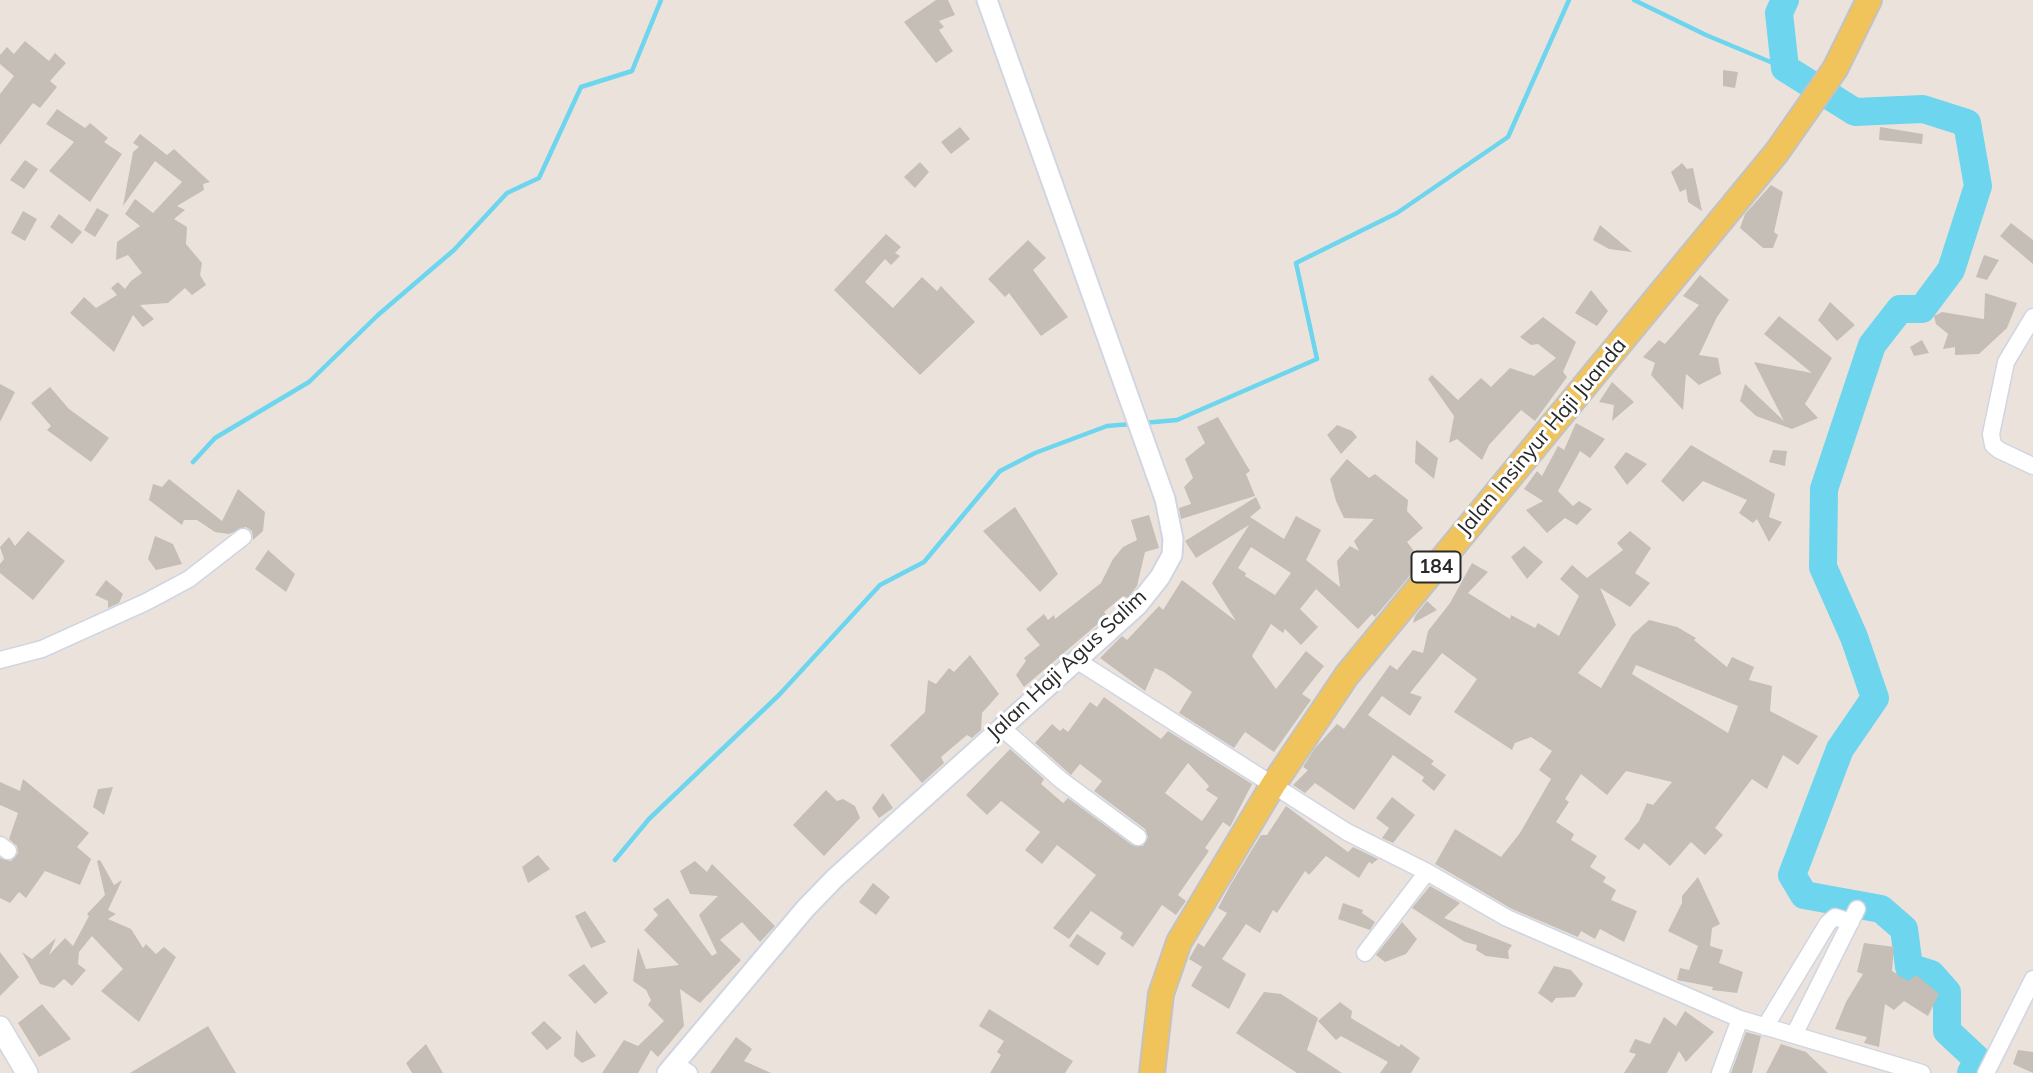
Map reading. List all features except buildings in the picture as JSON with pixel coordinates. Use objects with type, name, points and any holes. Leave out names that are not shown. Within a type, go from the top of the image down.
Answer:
[{"type":"main road","name":"Jalan Insinyur Haji Juanda","points":[[1152,1073],[1161,994],[1172,959],[1273,785],[1346,675],[1777,152],[1835,69],[1869,0]]},
{"type":"main road","points":[[0,1027],[27,1073]]},
{"type":"street","name":"Jalan Haji Agus Salim","points":[[677,1070],[805,909],[1001,727],[1137,606],[1160,577],[1172,555],[1173,539],[1169,512],[987,0]]},
{"type":"street","points":[[2033,317],[2006,362],[1991,434],[1993,445],[1999,450],[2033,466]]},
{"type":"street","points":[[0,660],[42,649],[146,603],[189,579],[243,537]]},
{"type":"street","points":[[1076,660],[1347,832],[1427,872],[1507,918],[1740,1019],[1923,1073]]},
{"type":"street","points":[[1001,727],[1060,780],[1138,837]]},
{"type":"street","points":[[1365,953],[1427,872]]},
{"type":"street","points":[[1765,1027],[1828,923],[1835,917],[1854,915],[1794,1035]]},
{"type":"street","points":[[1986,1073],[2033,979]]},
{"type":"street","points":[[1720,1073],[1740,1019]]},
{"type":"waterway","points":[[193,462],[215,438],[309,382],[378,315],[454,250],[507,193],[539,178],[581,87],[632,71],[661,0]]},
{"type":"waterway","points":[[1143,423],[1177,420],[1317,359],[1296,263],[1397,213],[1508,137],[1569,0]]},
{"type":"waterway","points":[[1634,0],[1706,35],[1785,68]]},
{"type":"waterway","points":[[1785,0],[1779,13],[1785,68],[1855,112],[1923,109],[1967,123],[1978,186],[1951,270],[1922,309],[1900,309],[1872,345],[1824,489],[1823,567],[1854,637],[1875,698],[1840,749],[1792,875],[1804,895],[1881,909],[1904,929],[1909,967],[1931,974],[1947,992],[1947,1031],[1978,1060],[1971,1073]]},
{"type":"waterway","points":[[615,860],[649,819],[779,695],[880,585],[924,562],[1000,471],[1035,453],[1107,426],[1131,424]]}]
